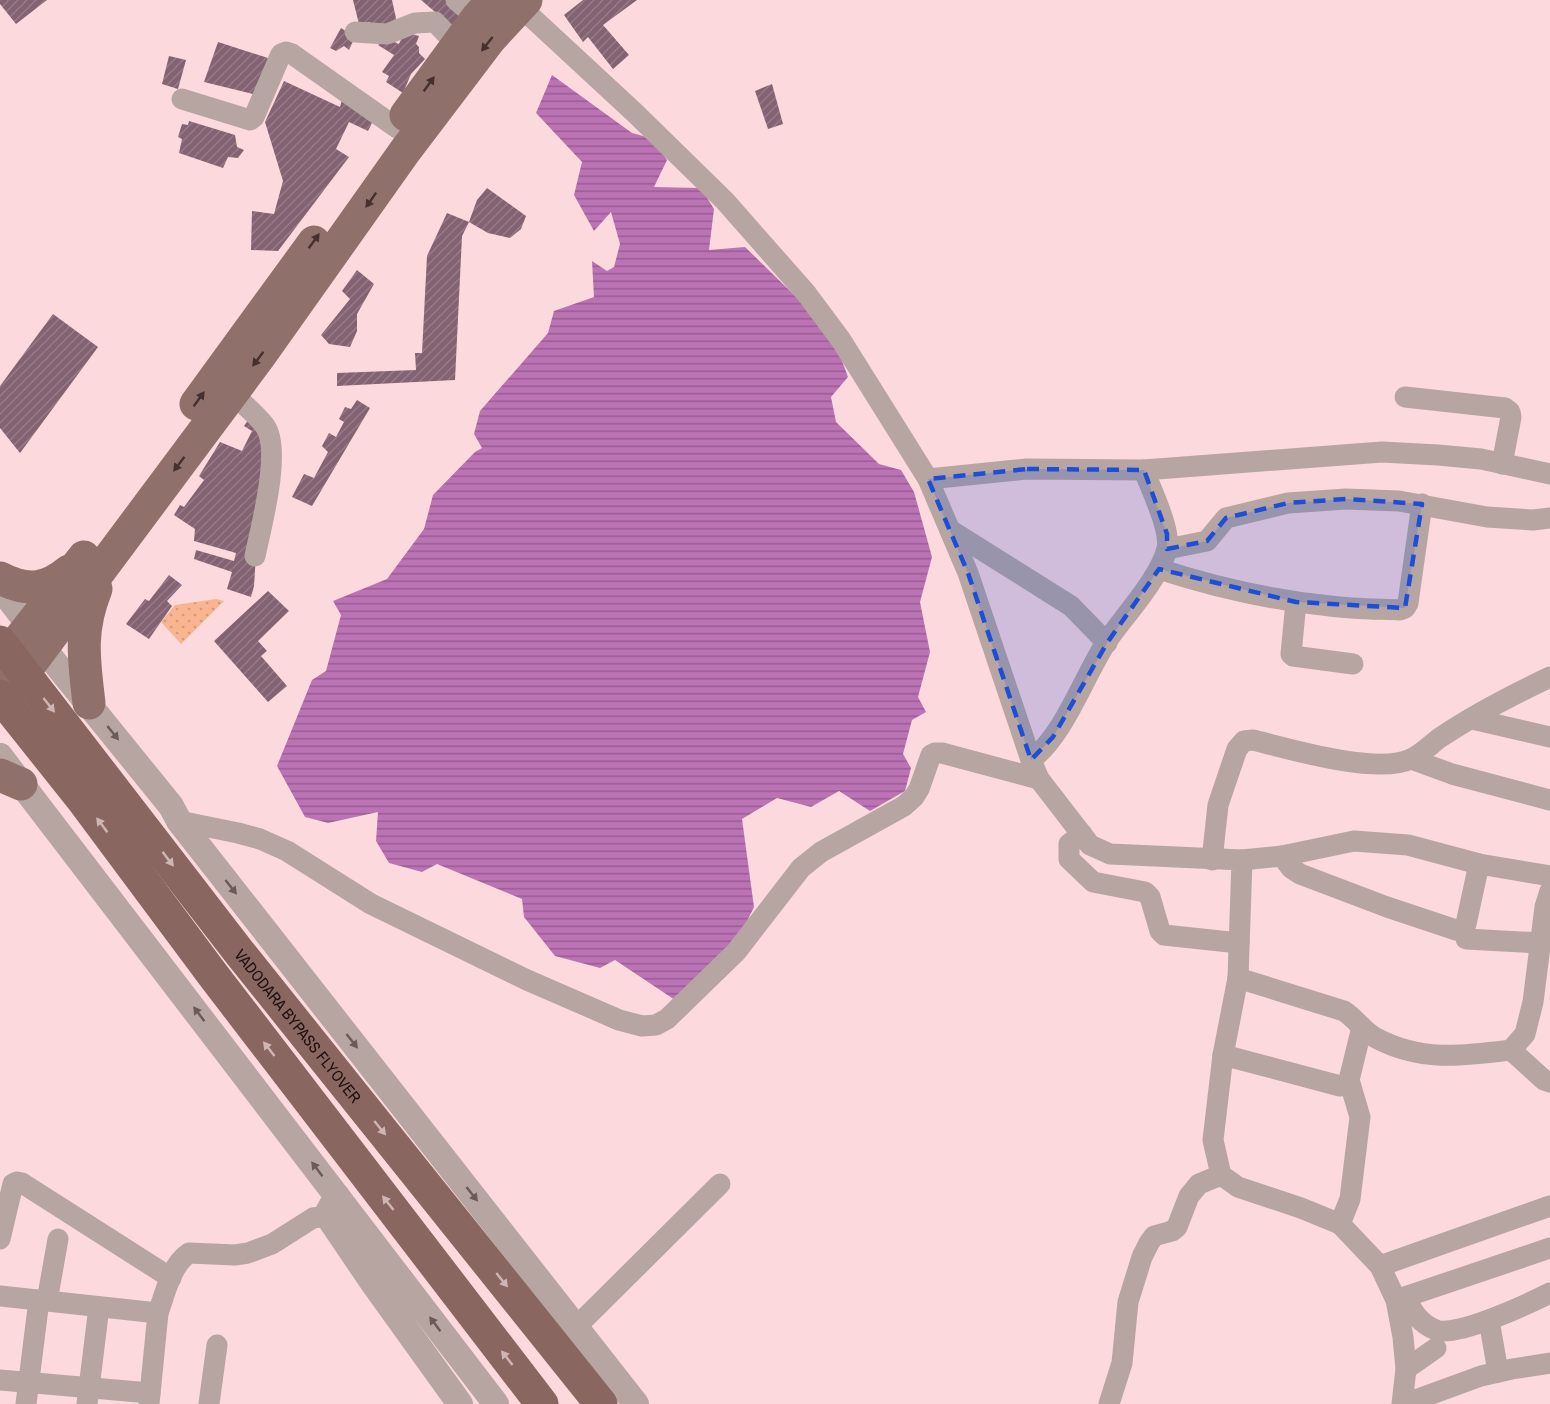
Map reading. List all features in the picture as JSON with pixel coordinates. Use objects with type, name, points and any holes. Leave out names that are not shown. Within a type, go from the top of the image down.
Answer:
[{"type":"highway","name":"VADODARA BYPASS FLYOVER","points":[[0,642],[239,952],[601,1404]]},
{"type":"highway","points":[[0,696],[82,799],[213,975],[542,1404]]},
{"type":"main road","points":[[0,578],[15,586],[43,587],[56,583],[93,562],[457,45],[497,4]]},
{"type":"main road","points":[[0,705],[36,637],[93,562],[232,393],[405,152],[490,39],[497,4]]},
{"type":"main road","points":[[89,703],[84,624],[90,603],[93,562]]},
{"type":"main road","points":[[0,664],[36,637]]},
{"type":"street","points":[[497,4],[635,112],[725,201],[806,293],[841,340],[928,479],[968,573],[1035,770],[1090,844],[1110,854],[1242,861],[1282,856],[1354,841],[1408,844],[1479,864],[1550,876]]},
{"type":"street","points":[[355,32],[387,34],[415,24],[435,22],[457,45]]},
{"type":"street","points":[[182,99],[250,120],[254,117],[281,54],[286,52],[397,128]]},
{"type":"street","points":[[232,393],[266,428],[271,441],[270,476],[255,556]]},
{"type":"street","points":[[1405,397],[1504,408],[1511,417],[1502,464]]},
{"type":"street","points":[[928,479],[1027,470],[1144,470],[1382,452],[1438,455],[1502,464],[1550,474]]},
{"type":"street","points":[[1035,770],[1041,753],[1053,737],[1107,643],[1159,569],[1167,549],[1167,534],[1144,470]]},
{"type":"street","points":[[1167,549],[1207,541],[1226,518],[1288,503],[1346,500],[1399,501],[1487,517],[1533,520],[1550,518]]},
{"type":"street","points":[[1159,569],[1200,582],[1296,602],[1400,610],[1408,603],[1422,504]]},
{"type":"street","points":[[950,530],[1071,606],[1107,643]]},
{"type":"street","points":[[0,587],[36,637],[171,806],[179,821],[636,1404]]},
{"type":"street","points":[[1296,602],[1291,654],[1353,664]]},
{"type":"street","points":[[1212,860],[1218,805],[1237,749],[1244,741],[1252,740],[1330,758],[1386,765],[1411,759],[1441,737],[1512,695],[1550,677]]},
{"type":"street","points":[[1472,719],[1550,737]]},
{"type":"street","points":[[179,821],[260,839],[287,851],[371,904],[527,980],[620,1020],[656,1025],[667,1019],[736,952],[801,868],[820,852],[904,806],[914,797],[931,755],[942,753],[1035,770]]},
{"type":"street","points":[[0,756],[10,780],[333,1206],[496,1404]]},
{"type":"street","points":[[1411,759],[1452,774],[1550,800]]},
{"type":"street","points":[[1082,834],[1069,844],[1069,859],[1093,882],[1145,892],[1150,897],[1160,931],[1164,935],[1239,943]]},
{"type":"street","points":[[1282,856],[1291,868],[1300,874],[1456,930],[1462,930],[1466,924],[1479,864]]},
{"type":"street","points":[[1242,861],[1238,978],[1223,1055],[1214,1140],[1221,1175],[1238,1187],[1340,1224],[1380,1266],[1400,1298],[1413,1313],[1424,1324],[1437,1331],[1446,1332],[1489,1320],[1550,1293]]},
{"type":"street","points":[[1238,978],[1344,1011],[1354,1017],[1374,1037],[1389,1044],[1435,1057],[1511,1050],[1525,1034],[1533,1002],[1545,907],[1550,891]]},
{"type":"street","points":[[1466,939],[1540,943]]},
{"type":"street","points":[[1223,1055],[1340,1086],[1345,1085],[1349,1080],[1362,1027]]},
{"type":"street","points":[[1511,1050],[1544,1080],[1550,1082]]},
{"type":"street","points":[[1340,1224],[1350,1199],[1360,1117],[1349,1080]]},
{"type":"street","points":[[1109,1404],[1122,1363],[1128,1302],[1142,1257],[1154,1236],[1177,1227],[1189,1196],[1199,1184],[1221,1175]]},
{"type":"street","points":[[0,1239],[4,1205],[13,1184],[22,1183],[171,1278]]},
{"type":"street","points":[[576,1327],[720,1184]]},
{"type":"street","points":[[0,1380],[27,1394],[150,1398],[158,1313],[171,1278],[185,1256],[189,1253],[235,1255],[248,1253],[272,1244],[333,1206]]},
{"type":"street","points":[[333,1206],[373,1283],[460,1404]]},
{"type":"street","points":[[1380,1266],[1550,1206]]},
{"type":"street","points":[[27,1394],[43,1300],[58,1239]]},
{"type":"street","points":[[1400,1298],[1550,1248]]},
{"type":"street","points":[[0,1296],[158,1313]]},
{"type":"street","points":[[1400,1298],[1406,1369],[1403,1404],[1481,1376],[1550,1363]]},
{"type":"street","points":[[88,1396],[99,1307]]},
{"type":"street","points":[[1489,1320],[1498,1372]]},
{"type":"street","points":[[209,1404],[217,1345]]},
{"type":"street","points":[[1406,1369],[1436,1348]]},
{"type":"highlighted area","points":[[1027,469],[1144,470],[1167,534],[1167,549],[1207,541],[1226,518],[1288,503],[1346,499],[1422,504],[1405,608],[1296,602],[1159,569],[1107,643],[1053,737],[1031,760],[968,573],[928,479]]},
{"type":"shaded area","points":[[552,75],[632,133],[654,139],[667,160],[654,187],[701,188],[714,209],[709,250],[745,247],[831,331],[848,377],[831,397],[836,422],[879,464],[901,470],[914,492],[932,557],[920,602],[930,652],[918,697],[926,712],[912,720],[903,754],[911,768],[905,791],[870,811],[839,791],[811,807],[777,798],[742,819],[754,907],[728,960],[675,1000],[615,960],[600,968],[555,956],[524,917],[522,899],[437,864],[422,872],[389,863],[376,841],[378,812],[328,823],[305,817],[277,766],[312,680],[326,671],[341,615],[333,601],[387,579],[424,529],[433,495],[475,452],[482,448],[474,434],[480,411],[548,333],[554,311],[594,297],[592,261],[607,271],[614,267],[620,244],[611,212],[594,231],[574,195],[582,162],[536,113]]},
{"type":"shaded area","points":[[216,599],[224,601],[181,644],[161,622],[175,605]]},
{"type":"building","points":[[0,0],[47,0],[16,24],[0,4]]},
{"type":"building","points":[[353,0],[392,0],[397,23],[373,30],[370,22],[359,24]]},
{"type":"building","points":[[421,0],[447,0],[463,14],[454,28]]},
{"type":"building","points":[[583,0],[637,0],[603,25],[629,55],[613,69],[588,37],[583,42],[564,15]]},
{"type":"building","points":[[341,28],[355,37],[349,50],[344,46],[336,51],[330,48]]},
{"type":"building","points":[[404,32],[419,36],[416,44],[419,47],[419,53],[425,59],[411,74],[403,93],[386,82],[389,76],[382,72],[394,55],[378,45],[385,38],[399,44]]},
{"type":"building","points":[[218,42],[268,58],[257,95],[204,82]]},
{"type":"building","points":[[169,56],[186,60],[178,89],[162,84]]},
{"type":"building","points":[[284,81],[340,107],[342,100],[374,119],[368,131],[349,122],[336,149],[349,157],[278,251],[251,250],[252,211],[274,214],[283,181],[265,122]]},
{"type":"building","points":[[772,84],[783,124],[768,129],[755,91]]},
{"type":"building","points":[[189,121],[235,135],[237,147],[244,150],[238,158],[228,157],[223,168],[179,153],[182,139],[178,137],[182,124],[188,125]]},
{"type":"building","points":[[487,188],[526,216],[521,229],[510,238],[488,233],[469,222],[477,200]]},
{"type":"building","points":[[447,213],[469,222],[462,236],[455,380],[337,386],[337,373],[416,370],[415,353],[422,353],[427,256]]},
{"type":"building","points":[[357,270],[374,284],[357,314],[357,331],[350,347],[329,344],[321,335],[350,299],[342,291]]},
{"type":"building","points":[[53,314],[98,347],[20,453],[0,428],[0,386]]},
{"type":"building","points":[[357,400],[370,408],[312,506],[292,497],[304,474],[314,478],[328,452],[322,446],[329,433],[336,437],[344,422],[339,419],[345,407],[351,409]]},
{"type":"building","points":[[251,416],[264,428],[254,586],[251,597],[227,589],[232,572],[194,559],[196,550],[234,561],[236,553],[194,541],[195,529],[174,515],[180,505],[184,507],[204,480],[199,476],[220,442],[242,451],[252,431],[244,426]]},
{"type":"building","points":[[169,575],[182,585],[167,601],[172,606],[149,639],[126,624],[145,599],[149,601]]},
{"type":"building","points":[[268,591],[289,611],[258,641],[267,651],[261,656],[287,686],[268,702],[214,641]]}]
